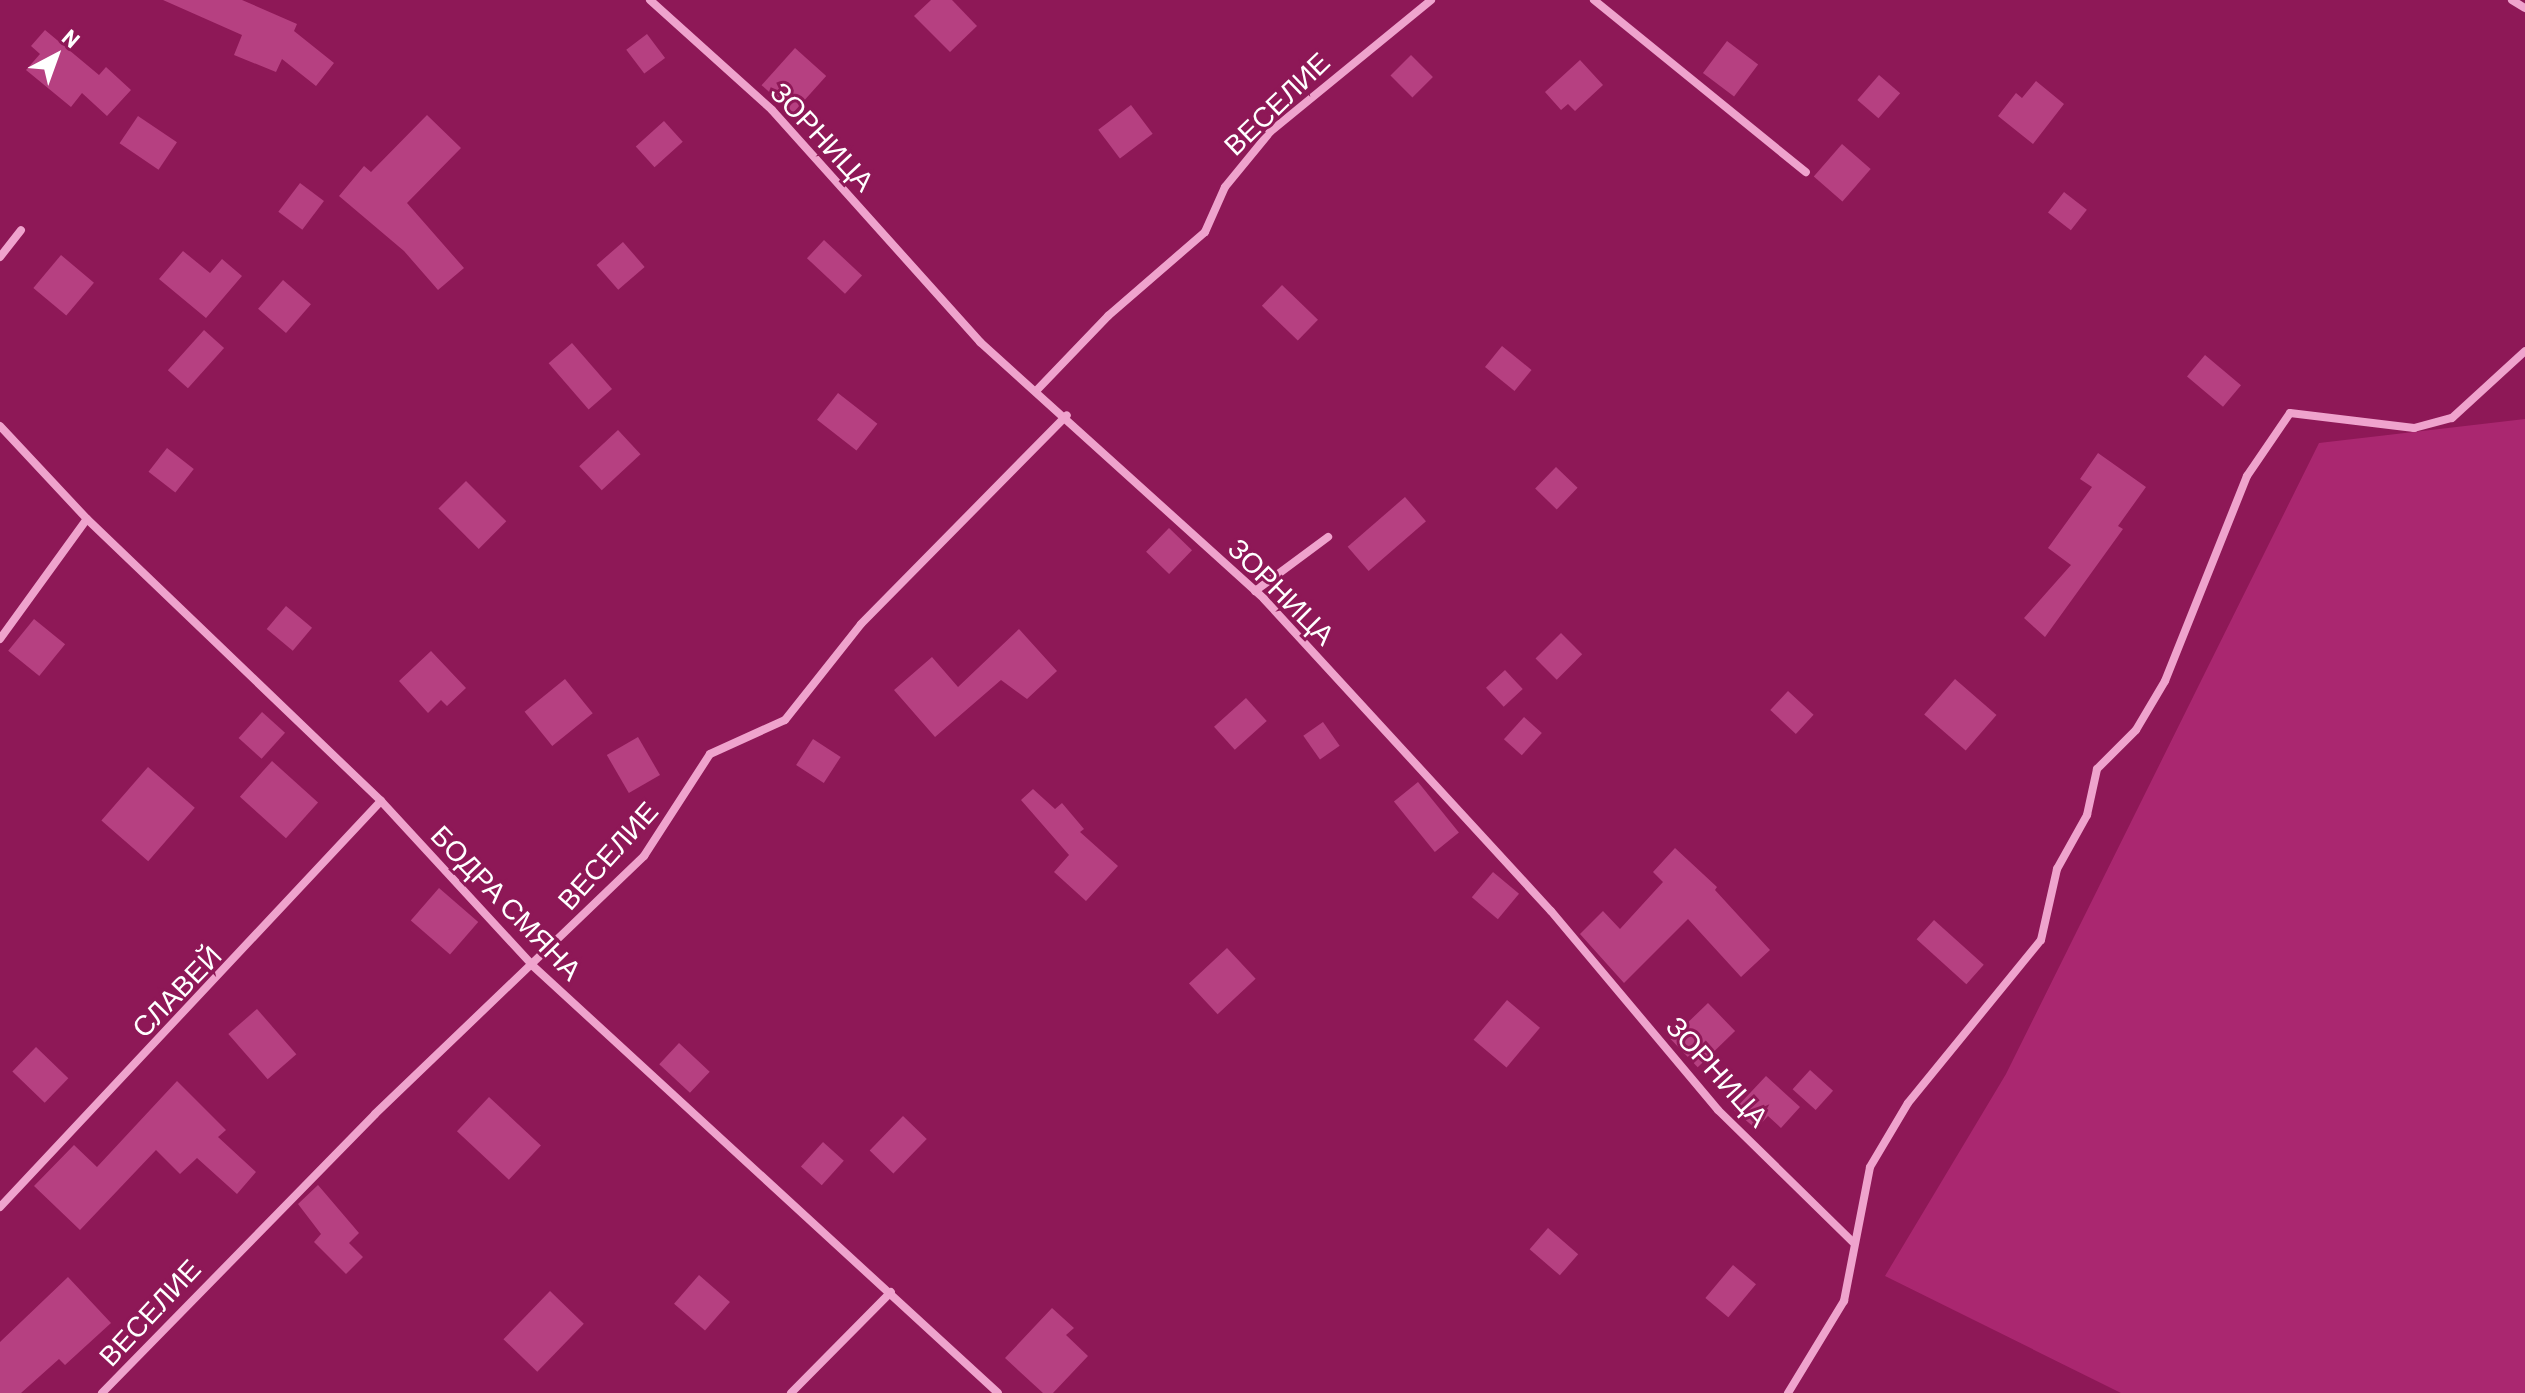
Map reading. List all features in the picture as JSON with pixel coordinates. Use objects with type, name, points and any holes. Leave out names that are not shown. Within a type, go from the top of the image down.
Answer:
[{"type":"street","name":"ЗОРНИЦА","points":[[650,0],[772,110],[980,342],[1067,415],[1255,591],[1551,911],[1718,1110],[1853,1242]]},
{"type":"street","name":"ВЕСЕЛИЕ","points":[[1037,390],[1152,275],[1205,232],[1225,187],[1270,132],[1431,0]]},
{"type":"street","points":[[1594,0],[1806,172]]},
{"type":"street","points":[[2512,0],[2525,8]]},
{"type":"street","points":[[0,257],[21,230]]},
{"type":"street","points":[[1788,1393],[1844,1301],[1853,1242],[1870,1167],[1908,1103],[2041,940],[2057,869],[2087,815],[2097,769],[2136,730],[2165,681],[2247,476],[2290,413],[2414,428],[2452,418],[2525,351]]},
{"type":"street","name":"ВЕСЕЛИЕ","points":[[102,1393],[375,1114],[533,966],[644,856],[710,754],[785,720],[861,624],[1067,415]]},
{"type":"street","name":"БОДРА СМЯНА","points":[[0,426],[87,519],[381,801],[533,966],[998,1393]]},
{"type":"street","points":[[0,639],[87,519]]},
{"type":"street","points":[[1255,591],[1328,537]]},
{"type":"street","name":"СЛАВЕЙ","points":[[0,1207],[381,801]]},
{"type":"street","points":[[791,1393],[891,1292]]},
{"type":"shaded area","points":[[2525,419],[2525,1393],[2121,1393],[1885,1276],[2006,1074],[2319,443]]},
{"type":"building","points":[[163,0],[242,0],[297,24],[294,31],[334,63],[316,86],[282,59],[276,72],[234,55],[242,35]]},
{"type":"building","points":[[931,0],[952,0],[977,26],[950,52],[914,16]]},
{"type":"building","points":[[45,30],[99,75],[106,67],[131,90],[107,116],[82,93],[71,107],[26,70],[40,54],[31,46]]},
{"type":"building","points":[[647,34],[665,58],[644,74],[626,50]]},
{"type":"building","points":[[1727,41],[1758,64],[1734,96],[1703,73]]},
{"type":"building","points":[[795,48],[826,76],[793,113],[762,85]]},
{"type":"building","points":[[1411,55],[1433,77],[1412,97],[1390,76]]},
{"type":"building","points":[[1580,60],[1603,85],[1575,111],[1568,104],[1561,110],[1545,92]]},
{"type":"building","points":[[1879,75],[1900,93],[1878,118],[1857,100]]},
{"type":"building","points":[[2036,81],[2064,104],[2033,144],[1998,116],[2016,93],[2022,98]]},
{"type":"building","points":[[1131,105],[1153,134],[1120,158],[1098,130]]},
{"type":"building","points":[[427,115],[461,148],[407,203],[464,268],[438,290],[404,251],[339,196],[364,166],[371,172]]},
{"type":"building","points":[[138,116],[177,142],[159,170],[120,143]]},
{"type":"building","points":[[664,121],[683,142],[654,167],[636,146]]},
{"type":"building","points":[[1842,144],[1871,169],[1842,201],[1814,176]]},
{"type":"building","points":[[300,183],[324,201],[302,230],[278,212]]},
{"type":"building","points":[[2064,192],[2087,210],[2071,230],[2048,212]]},
{"type":"building","points":[[824,240],[862,275],[845,294],[807,258]]},
{"type":"building","points":[[623,242],[645,267],[618,290],[597,265]]},
{"type":"building","points":[[183,251],[210,273],[222,259],[242,276],[206,318],[159,279]]},
{"type":"building","points":[[61,255],[94,283],[66,316],[33,288]]},
{"type":"building","points":[[283,280],[311,304],[286,333],[258,309]]},
{"type":"building","points":[[1282,285],[1318,320],[1298,341],[1262,306]]},
{"type":"building","points":[[204,330],[224,348],[188,388],[168,370]]},
{"type":"building","points":[[572,343],[612,389],[589,409],[549,363]]},
{"type":"building","points":[[1502,346],[1532,370],[1515,391],[1485,367]]},
{"type":"building","points":[[2205,355],[2241,385],[2223,407],[2187,376]]},
{"type":"building","points":[[838,393],[877,424],[856,451],[817,420]]},
{"type":"building","points":[[618,430],[641,454],[602,490],[579,466]]},
{"type":"building","points":[[167,448],[194,469],[175,493],[149,472]]},
{"type":"building","points":[[2098,453],[2146,487],[2118,526],[2123,529],[2045,637],[2024,618],[2071,565],[2048,548],[2092,487],[2080,479]]},
{"type":"building","points":[[1556,467],[1578,488],[1557,509],[1535,489]]},
{"type":"building","points":[[466,481],[506,521],[479,549],[438,509]]},
{"type":"building","points":[[1405,497],[1426,521],[1369,571],[1348,547]]},
{"type":"building","points":[[1169,528],[1192,550],[1169,574],[1146,552]]},
{"type":"building","points":[[286,606],[312,628],[293,651],[267,629]]},
{"type":"building","points":[[34,619],[65,644],[39,676],[8,651]]},
{"type":"building","points":[[1019,629],[1057,671],[1027,699],[1001,680],[935,737],[894,690],[932,657],[958,687]]},
{"type":"building","points":[[1561,633],[1582,654],[1557,680],[1536,658]]},
{"type":"building","points":[[431,651],[466,688],[447,706],[441,700],[428,713],[399,681]]},
{"type":"building","points":[[1505,670],[1523,689],[1504,707],[1486,688]]},
{"type":"building","points":[[565,679],[593,713],[552,746],[525,712]]},
{"type":"building","points":[[1955,679],[1997,715],[1966,751],[1924,714]]},
{"type":"building","points":[[1788,691],[1814,715],[1796,734],[1770,710]]},
{"type":"building","points":[[1246,698],[1267,721],[1235,750],[1214,727]]},
{"type":"building","points":[[262,712],[285,733],[262,759],[239,738]]},
{"type":"building","points":[[1524,717],[1542,733],[1522,755],[1504,739]]},
{"type":"building","points":[[1323,722],[1340,746],[1320,760],[1303,736]]},
{"type":"building","points":[[638,737],[660,775],[629,793],[607,755]]},
{"type":"building","points":[[813,739],[841,757],[824,783],[796,765]]},
{"type":"building","points":[[272,761],[318,802],[286,838],[240,797]]},
{"type":"building","points":[[148,767],[195,808],[148,861],[101,821]]},
{"type":"building","points":[[1418,782],[1459,833],[1435,852],[1394,802]]},
{"type":"building","points":[[1033,789],[1055,809],[1062,803],[1084,829],[1080,832],[1118,866],[1086,901],[1054,872],[1069,855],[1021,800]]},
{"type":"building","points":[[1675,848],[1717,887],[1715,890],[1770,950],[1741,977],[1688,919],[1624,983],[1580,934],[1603,911],[1620,929],[1663,882],[1653,872]]},
{"type":"building","points":[[1493,872],[1519,894],[1498,919],[1472,897]]},
{"type":"building","points":[[439,888],[478,922],[450,955],[411,920]]},
{"type":"building","points":[[1934,920],[1984,965],[1966,984],[1917,939]]},
{"type":"building","points":[[1227,948],[1256,979],[1218,1014],[1189,983]]},
{"type":"building","points":[[1507,1000],[1540,1028],[1507,1067],[1474,1040]]},
{"type":"building","points":[[1708,1003],[1735,1031],[1698,1067],[1671,1039]]},
{"type":"building","points":[[257,1009],[296,1054],[268,1079],[228,1034]]},
{"type":"building","points":[[679,1043],[710,1072],[690,1093],[659,1064]]},
{"type":"building","points":[[36,1047],[68,1078],[45,1103],[12,1071]]},
{"type":"building","points":[[1810,1070],[1833,1091],[1816,1110],[1793,1089]]},
{"type":"building","points":[[1766,1076],[1800,1107],[1781,1128],[1768,1116],[1756,1129],[1734,1110]]},
{"type":"building","points":[[177,1081],[226,1130],[218,1137],[256,1172],[237,1194],[197,1158],[180,1174],[156,1150],[80,1230],[34,1186],[74,1145],[97,1167]]},
{"type":"building","points":[[489,1097],[541,1145],[509,1180],[457,1131]]},
{"type":"building","points":[[903,1116],[927,1139],[893,1173],[870,1151]]},
{"type":"building","points":[[823,1142],[844,1161],[822,1185],[801,1167]]},
{"type":"building","points":[[318,1185],[359,1233],[349,1243],[363,1257],[346,1274],[314,1242],[321,1234],[298,1204]]},
{"type":"building","points":[[1548,1228],[1578,1254],[1560,1275],[1530,1249]]},
{"type":"building","points":[[1733,1265],[1756,1284],[1728,1317],[1705,1298]]},
{"type":"building","points":[[699,1275],[730,1302],[705,1331],[674,1304]]},
{"type":"building","points":[[68,1277],[111,1323],[65,1365],[59,1359],[21,1393],[0,1393],[0,1342]]},
{"type":"building","points":[[550,1291],[584,1324],[537,1372],[503,1339]]},
{"type":"building","points":[[1052,1308],[1074,1328],[1066,1335],[1088,1356],[1053,1393],[1043,1393],[1005,1358]]}]
